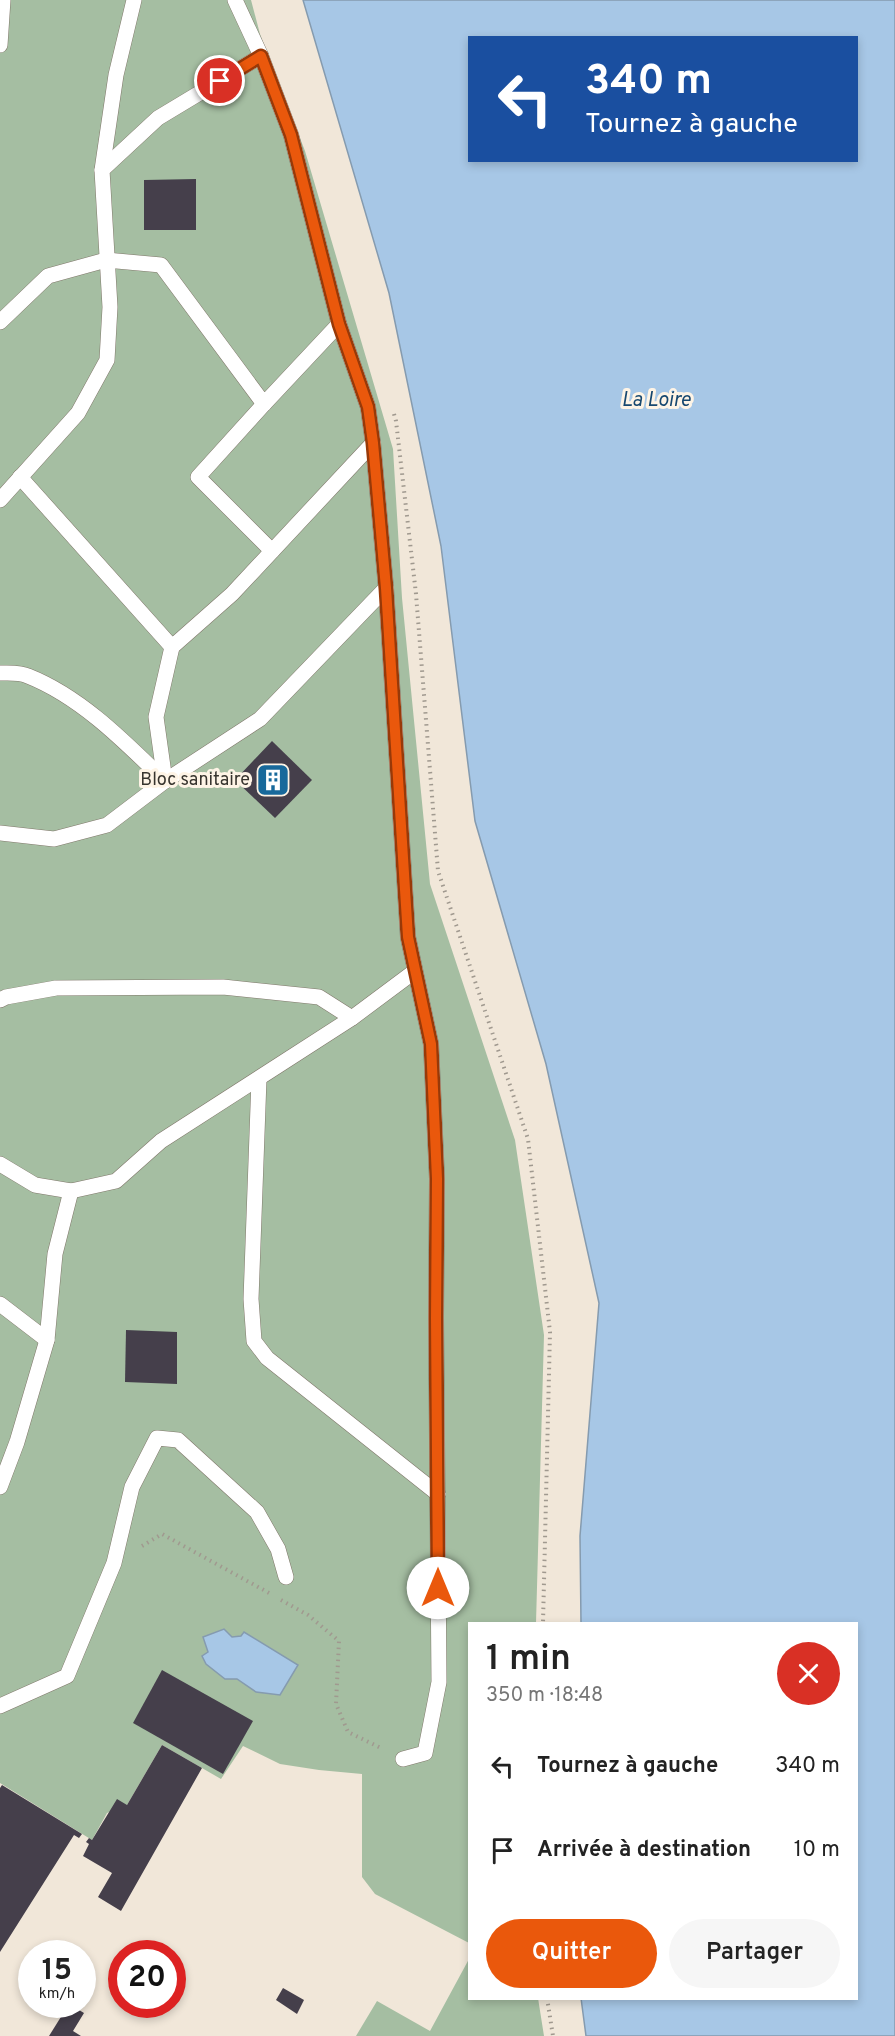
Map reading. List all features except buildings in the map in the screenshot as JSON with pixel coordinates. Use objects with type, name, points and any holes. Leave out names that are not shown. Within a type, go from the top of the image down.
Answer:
[{"type":"lane","points":[[0,45],[3,0]]},
{"type":"lane","points":[[0,500],[78,413],[107,360],[110,307],[102,170],[116,75],[134,0]]},
{"type":"lane","points":[[235,0],[261,56],[291,135],[339,324],[368,407],[386,588],[408,937],[431,1044],[437,1179],[439,1682],[425,1753],[403,1759]]},
{"type":"lane","points":[[102,170],[158,118],[261,56]]},
{"type":"lane","points":[[0,322],[48,276],[106,260],[161,265],[264,404]]},
{"type":"lane","points":[[272,551],[198,477],[339,324]]},
{"type":"lane","points":[[165,781],[156,717],[172,647],[232,594],[373,443]]},
{"type":"lane","points":[[21,477],[172,647]]},
{"type":"lane","points":[[0,833],[54,839],[107,825],[165,781],[260,719],[386,588]]},
{"type":"lane","points":[[0,673],[26,675],[73,700],[133,749],[165,781]]},
{"type":"lane","points":[[0,1164],[35,1185],[71,1191],[116,1181],[161,1141],[352,1018],[416,971]]},
{"type":"lane","points":[[0,1000],[56,988],[222,987],[319,997],[352,1018]]},
{"type":"lane","points":[[259,1078],[251,1299],[254,1341],[267,1358],[438,1494]]},
{"type":"lane","points":[[0,1487],[17,1442],[47,1340],[55,1254],[71,1191]]},
{"type":"lane","points":[[0,1304],[47,1340]]},
{"type":"lane","points":[[0,1706],[67,1676],[114,1563],[132,1487],[157,1438],[177,1440],[257,1512],[278,1549],[286,1577]]},
{"type":"path","points":[[393,411],[416,594],[438,871],[528,1139],[550,1332],[543,1622]]},
{"type":"path","points":[[114,1563],[162,1534],[308,1615],[339,1641],[336,1704],[348,1732],[403,1759]]},
{"type":"path","points":[[547,2000],[554,2036]]},
{"type":"green space","points":[[0,0],[251,0],[260,34],[305,151],[393,449],[402,598],[430,884],[515,1140],[544,1335],[536,1622],[468,1622],[468,1942],[375,1894],[362,1877],[362,1774],[280,1764],[243,1746],[221,1779],[162,1745],[127,1805],[107,1813],[92,1840],[0,1783]]},
{"type":"green space","points":[[468,1961],[468,2000],[538,2000],[544,2036],[356,2036],[377,2001],[430,2031]]},
{"type":"water","name":"La Loire","points":[[303,0],[895,0],[895,2036],[586,2036],[581,2000],[858,2000],[858,1622],[581,1622],[580,1536],[599,1303],[546,1064],[475,821],[441,546],[389,293]]},
{"type":"water","points":[[224,1629],[232,1637],[241,1636],[244,1632],[298,1665],[280,1695],[256,1692],[237,1679],[225,1679],[206,1664],[202,1656],[208,1652],[203,1637]]},
{"type":"place","name":"Bloc sanitaire","points":[[273,780]]},
{"type":"route","points":[[220,81],[261,56],[291,135],[339,324],[368,407],[386,588],[408,937],[431,1044],[437,1179],[438,1588]]}]
